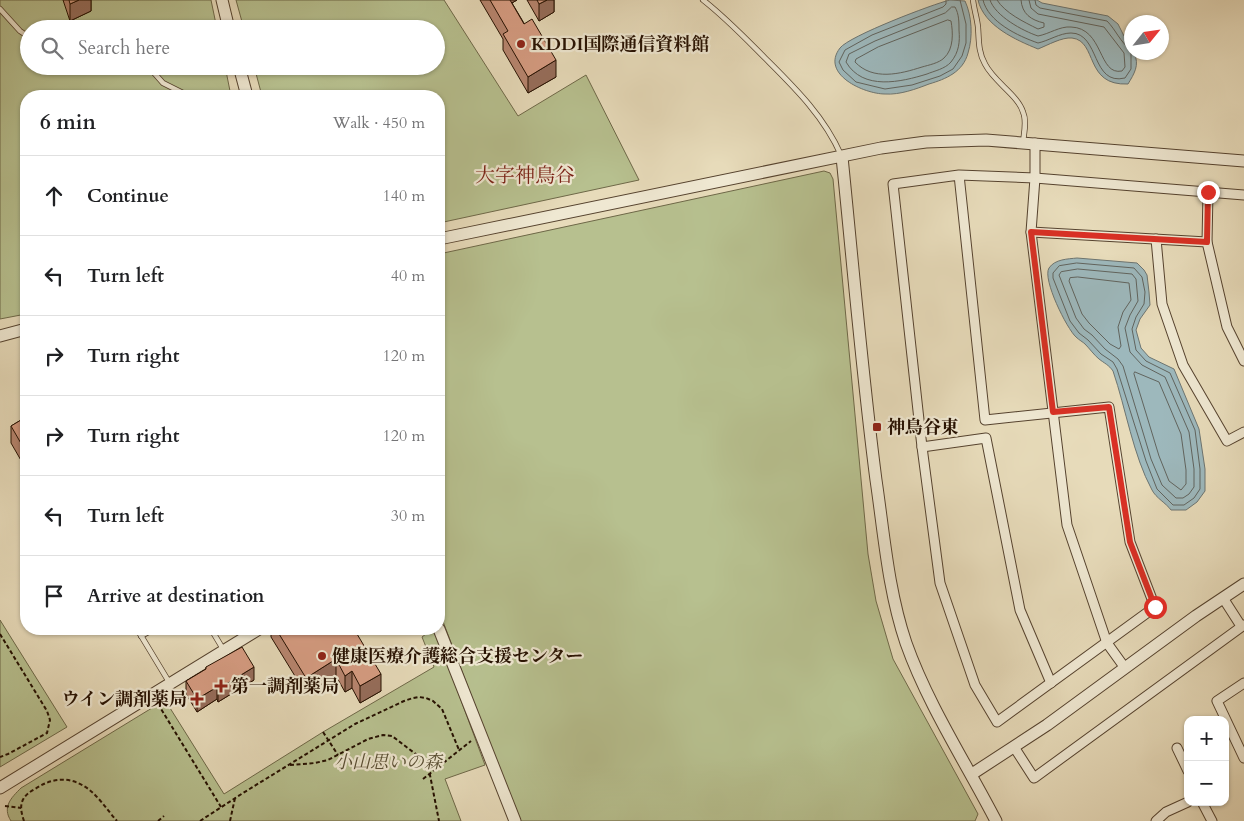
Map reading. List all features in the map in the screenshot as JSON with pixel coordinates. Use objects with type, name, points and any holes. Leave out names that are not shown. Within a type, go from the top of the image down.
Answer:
[{"type":"street","points":[[222,0],[227,20]]},
{"type":"street","points":[[241,75],[245,90]]},
{"type":"street","points":[[445,239],[881,148],[926,142],[986,140],[1023,142],[1244,160]]},
{"type":"street","points":[[1035,143],[1035,178],[1031,232],[1067,525],[1107,643],[1125,668]]},
{"type":"street","points":[[842,157],[871,442],[893,590],[906,643],[925,686],[996,821]]},
{"type":"street","points":[[959,175],[985,420],[1109,407],[1130,542],[1155,607],[997,722],[975,685],[940,584],[922,447],[893,184],[959,175],[1035,178],[1244,195]]},
{"type":"street","points":[[1208,192],[1207,242],[1227,327],[1244,361]]},
{"type":"street","points":[[1031,232],[1207,242]]},
{"type":"street","points":[[1156,239],[1162,304],[1183,365],[1227,441],[1244,432]]},
{"type":"street","points":[[0,336],[20,331]]},
{"type":"street","points":[[922,447],[986,438],[1020,610],[1051,683]]},
{"type":"street","points":[[972,774],[1047,725],[1244,584]]},
{"type":"street","points":[[1014,747],[1034,778],[1243,625],[1223,598]]},
{"type":"street","points":[[0,788],[249,635]]},
{"type":"street","points":[[441,635],[515,821]]},
{"type":"street","points":[[1243,753],[1217,701],[1244,683]]},
{"type":"street","points":[[1177,748],[1184,763]]},
{"type":"street","points":[[1156,821],[1166,812],[1184,804]]},
{"type":"street","points":[[1204,806],[1212,821]]},
{"type":"lane","points":[[703,0],[726,18],[815,111],[833,137],[842,157]]},
{"type":"lane","points":[[973,0],[979,44],[984,64],[999,84],[1016,99],[1024,112],[1023,142]]},
{"type":"lane","points":[[0,9],[20,31]]},
{"type":"lane","points":[[156,75],[163,83],[177,90]]},
{"type":"lane","points":[[215,635],[224,650]]},
{"type":"lane","points":[[141,636],[170,683]]},
{"type":"path","points":[[0,634],[50,716],[50,720],[47,733],[0,757]]},
{"type":"path","points":[[200,821],[329,740],[371,716],[404,701],[419,697],[432,701],[442,709],[459,750]]},
{"type":"path","points":[[157,703],[221,807]]},
{"type":"path","points":[[323,732],[338,755]]},
{"type":"path","points":[[288,765],[315,763],[333,759],[368,739],[383,735],[392,736],[421,758],[429,770],[439,821]]},
{"type":"path","points":[[423,779],[474,739]]},
{"type":"path","points":[[24,821],[21,808],[25,796],[43,784],[52,780],[62,779],[73,781],[89,789],[117,821]]},
{"type":"path","points":[[230,821],[235,798]]},
{"type":"path","points":[[4,806],[21,808]]},
{"type":"path","points":[[158,821],[164,816]]},
{"type":"green space","points":[[0,0],[211,0],[215,20],[20,20],[20,75],[227,75],[230,90],[20,90],[20,315],[0,319]]},
{"type":"green space","points":[[236,0],[444,0],[518,116],[586,75],[639,180],[445,222],[445,90],[260,90],[256,75],[445,75],[445,20],[242,20]]},
{"type":"green space","points":[[824,171],[830,173],[833,179],[868,554],[876,601],[893,659],[978,814],[975,821],[519,821],[445,627],[445,253]]},
{"type":"green space","points":[[0,620],[67,727],[0,767]]},
{"type":"green space","name":"小山思いの森","points":[[425,635],[437,635],[485,765],[445,779],[461,821],[11,821],[8,816],[9,803],[21,788],[165,700],[224,794],[323,732],[434,667],[422,637]]},
{"type":"water","points":[[950,0],[965,1],[971,27],[970,47],[966,60],[953,74],[913,90],[891,94],[866,90],[847,81],[840,74],[836,66],[835,57],[840,48],[847,43],[892,21]]},
{"type":"water","points":[[978,0],[1037,0],[1042,3],[1108,16],[1118,24],[1124,36],[1124,60],[1136,60],[1134,73],[1128,84],[1114,83],[1104,78],[1098,71],[1086,47],[1080,41],[1068,38],[1038,49],[1002,31],[994,25],[981,9]]},
{"type":"water","points":[[1077,258],[1137,263],[1147,275],[1150,305],[1140,319],[1136,330],[1141,348],[1149,357],[1174,369],[1199,429],[1205,469],[1205,491],[1197,502],[1186,510],[1171,510],[1154,493],[1140,462],[1113,371],[1076,337],[1056,304],[1049,282],[1049,268],[1058,261]]},
{"type":"building","points":[[69,0],[79,0],[70,4]]},
{"type":"building","points":[[490,0],[510,0],[524,24],[532,19],[556,60],[528,77],[503,34],[508,31]]},
{"type":"building","points":[[537,0],[547,0],[539,4]]},
{"type":"building","points":[[20,421],[20,442],[11,426]]},
{"type":"building","points":[[280,635],[358,635],[381,674],[360,686],[352,671],[345,676],[336,659],[306,678]]},
{"type":"building","points":[[242,647],[254,667],[218,689],[217,687],[197,699],[186,681],[206,669],[206,667]]},
{"type":"place","name":"KDDI国際通信資料館","points":[[521,44]]},
{"type":"place","name":"神鳥谷東","points":[[877,427]]},
{"type":"place","name":"健康医療介護総合支援センター","points":[[322,656]]},
{"type":"place","name":"第一調剤薬局","points":[[221,686]]},
{"type":"place","name":"ウイン調剤薬局","points":[[197,699]]},
{"type":"district","name":"大字神鳥谷","points":[[525,175]]},
{"type":"route","points":[[1155,607],[1130,542],[1109,407],[1053,412],[1031,232],[1207,242],[1208,192]]}]
